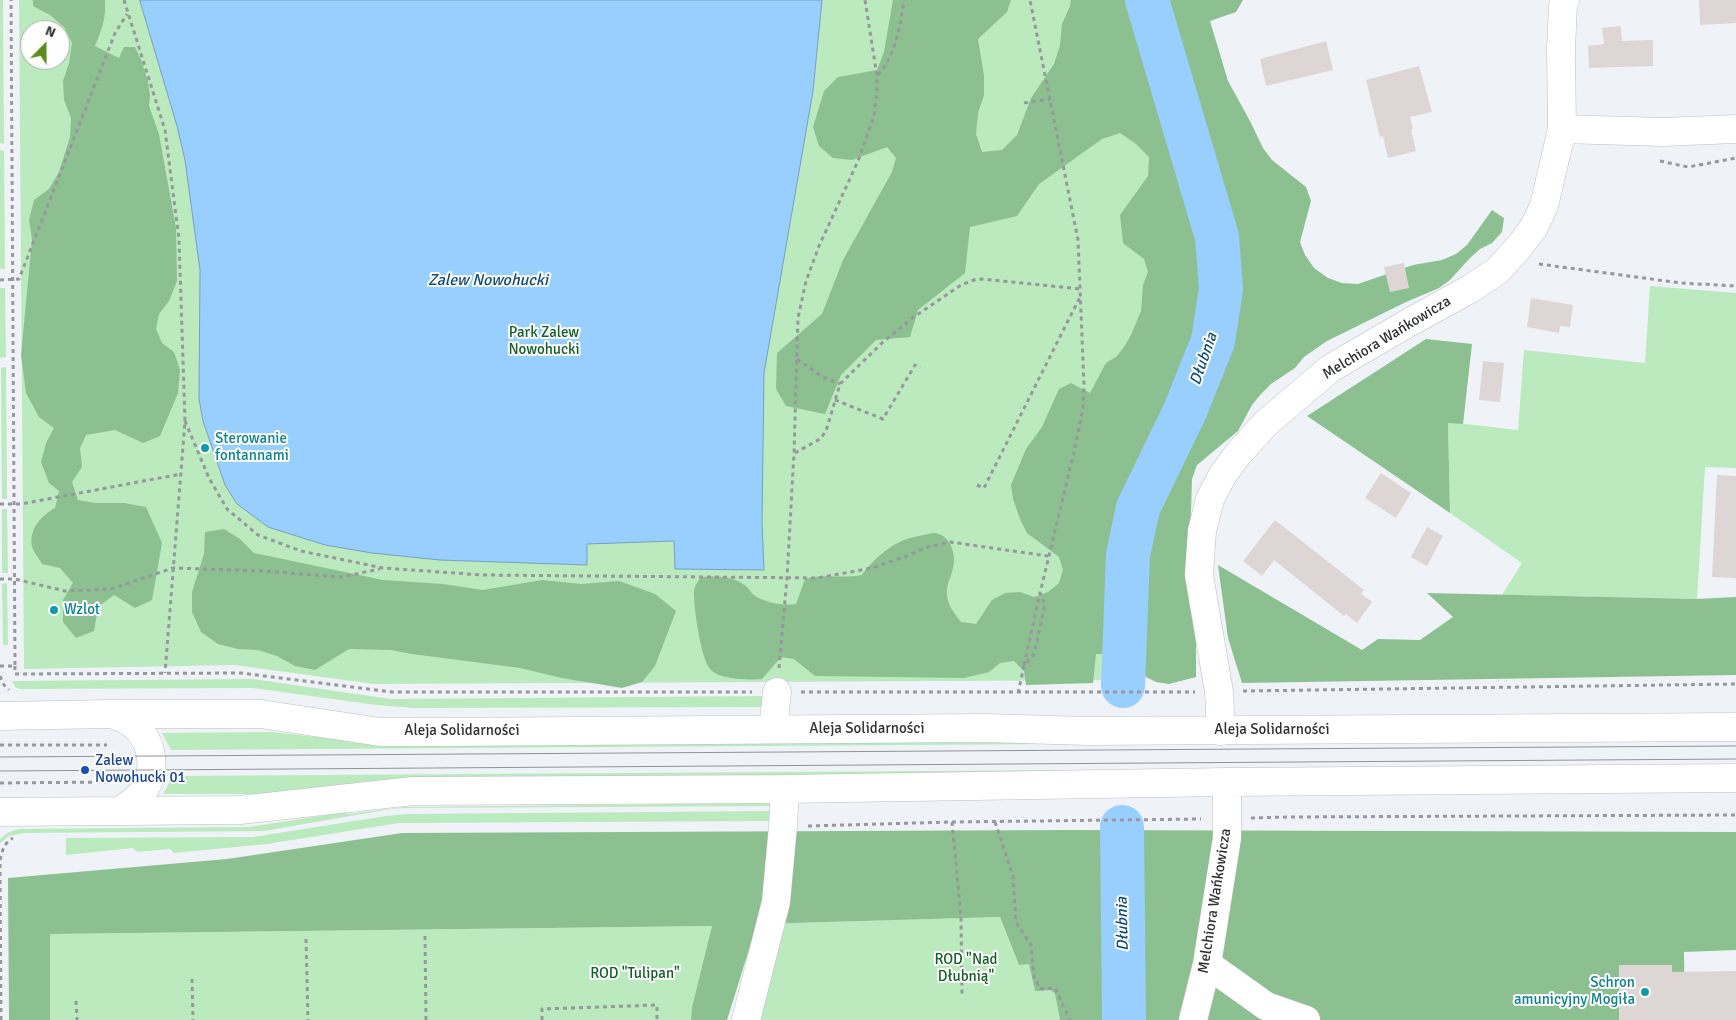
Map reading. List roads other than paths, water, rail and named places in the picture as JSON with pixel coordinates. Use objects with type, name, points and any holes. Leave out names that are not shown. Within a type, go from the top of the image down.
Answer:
[{"type":"street","name":"Melchiora Wańkowicza","points":[[1221,731],[1220,692],[1199,575],[1202,531],[1210,499],[1222,476],[1238,454],[1266,422],[1331,368],[1470,289],[1497,271],[1520,246],[1534,227],[1544,206],[1562,129],[1562,48],[1563,6],[1565,0]]},
{"type":"street","points":[[1562,129],[1663,132],[1736,129]]},
{"type":"street","points":[[773,729],[776,692]]},
{"type":"street","points":[[112,714],[124,719],[140,731],[145,738],[151,756],[150,776],[144,789],[140,795],[120,811]]},
{"type":"street","name":"Aleja Solidarności","points":[[0,716],[261,714],[380,732],[984,728],[1088,731],[1221,731],[1736,727]]},
{"type":"street","points":[[0,812],[240,810],[414,791],[1736,778]]},
{"type":"street","name":"Melchiora Wańkowicza","points":[[1193,1020],[1207,964],[1227,838],[1227,782]]},
{"type":"street","points":[[746,1020],[776,902],[784,826],[785,788]]},
{"type":"street","points":[[1207,964],[1266,1006],[1306,1020]]},
{"type":"water","name":"Zalew Nowohucki","points":[[140,0],[822,0],[813,91],[764,373],[762,522],[764,570],[675,569],[674,541],[587,544],[587,565],[440,560],[372,553],[325,545],[268,527],[237,504],[225,485],[203,421],[199,399],[200,270],[185,160],[177,126]]},
{"type":"waterway","name":"Dłubnia","points":[[1123,686],[1128,555],[1138,508],[1185,411],[1213,341],[1221,289],[1217,237],[1147,0]]},
{"type":"waterway","name":"Dłubnia","points":[[1122,827],[1124,1020]]},
{"type":"tram line","points":[[0,757],[1736,746]]},
{"type":"tram line","points":[[0,771],[1736,759]]},
{"type":"place","name":"Sterowanie fontannami","points":[[205,448]]},
{"type":"place","name":"Wzlot","points":[[54,610]]},
{"type":"place","name":"Zalew Nowohucki 01","points":[[85,770]]},
{"type":"place","name":"Schron amunicyjny Mogiła","points":[[1645,992]]},
{"type":"park label","name":"Park Zalew Nowohucki","points":[[544,342]]},
{"type":"park label","name":"ROD \"Nad Dłubnią\"","points":[[966,968]]},
{"type":"park label","name":"ROD \"Tulipan\"","points":[[635,974]]}]
